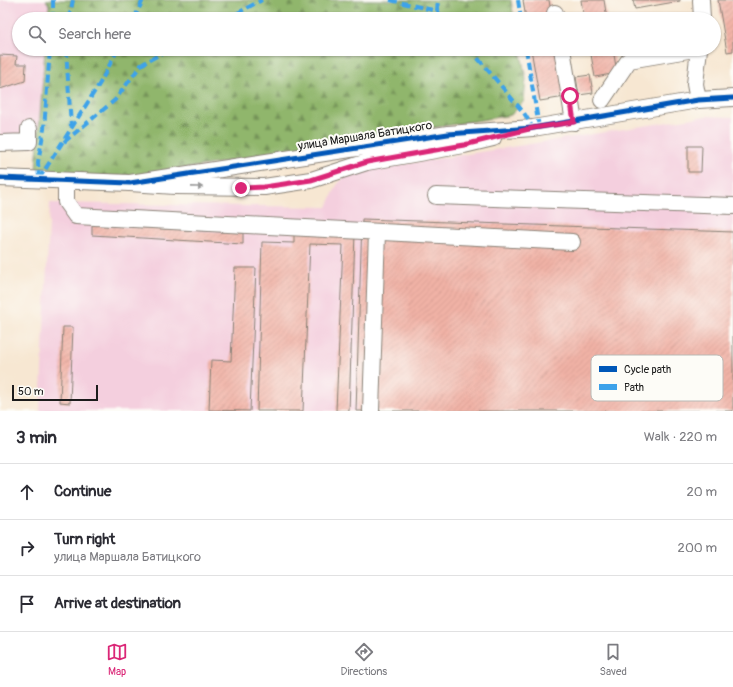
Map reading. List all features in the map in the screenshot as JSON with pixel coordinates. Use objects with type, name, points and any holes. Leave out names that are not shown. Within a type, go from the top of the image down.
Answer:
[{"type":"street","points":[[702,0],[702,12]]},
{"type":"street","points":[[563,56],[574,122]]},
{"type":"street","points":[[602,100],[629,60],[653,56]]},
{"type":"street","points":[[698,56],[695,84],[698,100]]},
{"type":"street","name":"улица Маршала Батицкого","points":[[130,183],[448,134],[533,128],[698,100],[733,98]]},
{"type":"street","name":"улица Маршала Батицкого","points":[[0,178],[241,188],[290,184],[311,180],[367,162],[464,145],[533,128]]},
{"type":"street","points":[[0,143],[29,142],[29,129]]},
{"type":"street","points":[[66,181],[66,202],[76,216],[572,242]]},
{"type":"street","points":[[436,196],[733,206]]},
{"type":"street","points":[[371,411],[377,232]]},
{"type":"shaded area","points":[[0,0],[46,0],[49,5],[48,12],[12,12],[12,56],[44,56],[37,146],[0,149]]},
{"type":"shaded area","points":[[706,116],[733,117],[733,411],[40,411],[50,203],[327,207],[337,185],[348,173]]},
{"type":"green space","points":[[46,0],[511,0],[513,12],[48,12],[49,5]]},
{"type":"green space","points":[[44,56],[521,56],[526,79],[524,101],[511,115],[140,176],[46,178],[36,169]]},
{"type":"building","points":[[523,0],[549,0],[551,12],[525,12]]},
{"type":"building","points":[[581,0],[604,0],[606,12],[583,12]]},
{"type":"building","points":[[633,0],[680,0],[680,1],[635,9]]},
{"type":"building","points":[[718,0],[733,0],[733,51],[727,52]]},
{"type":"building","points":[[0,55],[17,56],[16,64],[26,64],[25,81],[0,89]]},
{"type":"building","points":[[532,56],[558,56],[565,97],[540,101]]},
{"type":"building","points":[[591,56],[614,56],[617,73],[595,77]]},
{"type":"building","points":[[590,75],[593,93],[579,95],[576,77]]},
{"type":"building","points":[[688,146],[702,146],[701,172],[688,172]]},
{"type":"building","points":[[362,219],[733,232],[733,411],[356,411]]},
{"type":"building","points":[[92,225],[243,233],[243,244],[92,235]]},
{"type":"building","points":[[294,231],[355,233],[349,411],[336,411],[343,245],[310,244],[303,411],[257,411],[262,242],[294,243]]},
{"type":"building","points":[[235,268],[256,268],[250,411],[209,410],[211,360],[231,361]]},
{"type":"building","points":[[63,327],[73,327],[70,403],[60,402]]},
{"type":"marked path","points":[[53,0],[53,12]]},
{"type":"marked path","points":[[70,12],[73,0]]},
{"type":"marked path","points":[[137,12],[143,0]]},
{"type":"marked path","points":[[239,12],[262,0]]},
{"type":"marked path","points":[[390,0],[438,12]]},
{"type":"marked path","points":[[437,11],[438,0]]},
{"type":"marked path","points":[[518,0],[520,12]]},
{"type":"marked path","points":[[39,179],[38,162],[44,129],[49,56]]},
{"type":"marked path","points":[[66,56],[71,126]]},
{"type":"marked path","points":[[39,179],[100,83],[114,56]]},
{"type":"marked path","points":[[64,142],[115,100],[141,65],[157,56]]},
{"type":"marked path","points":[[476,56],[524,113],[533,128]]},
{"type":"marked path","points":[[527,56],[539,127]]},
{"type":"cycle path","points":[[0,178],[130,183],[448,134],[533,128],[698,100],[733,98]]},
{"type":"route","points":[[241,188],[264,187],[311,180],[367,162],[464,145],[533,128],[574,122],[570,96]]}]
